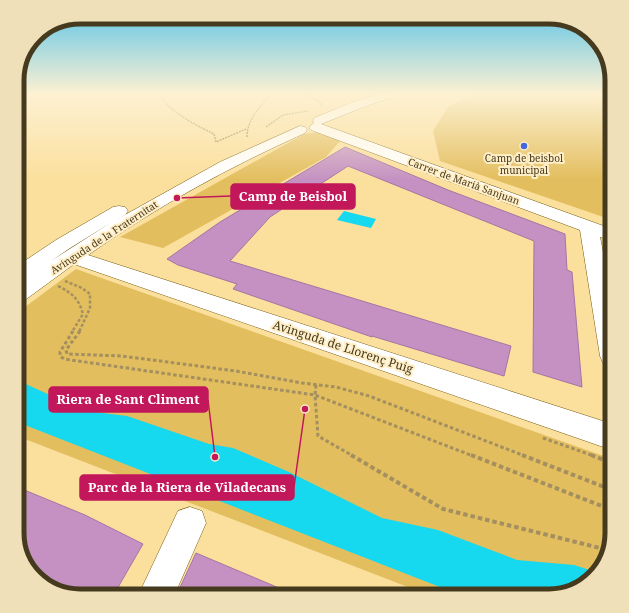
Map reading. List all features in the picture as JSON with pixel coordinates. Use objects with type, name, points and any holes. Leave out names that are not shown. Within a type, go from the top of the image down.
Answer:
[{"type":"street","name":"Avinguda de la Fraternitat","points":[[24,271],[63,244],[192,170],[300,123]]},
{"type":"street","name":"Avinguda de la Fraternitat","points":[[24,290],[158,201],[301,123]]},
{"type":"street","name":"Carrer de Marià Sanjuan","points":[[308,123],[605,233]]},
{"type":"street","points":[[589,227],[605,317]]},
{"type":"street","name":"Avinguda de Llorenç Puig","points":[[73,257],[605,435]]},
{"type":"street","points":[[159,589],[190,523]]},
{"type":"path","points":[[190,123],[214,134],[216,142],[246,129],[250,123]]},
{"type":"path","points":[[266,128],[273,123]]},
{"type":"path","points":[[246,129],[247,137]]},
{"type":"path","points":[[58,278],[86,290],[90,294],[89,310],[84,324],[66,350],[68,354],[122,356],[236,371],[336,387],[369,396],[605,487]]},
{"type":"path","points":[[52,283],[74,294],[78,299],[83,314],[60,352],[60,356],[64,359],[315,395],[605,507]]},
{"type":"path","points":[[316,385],[315,395],[318,436],[443,509],[603,549]]},
{"type":"shaded area","name":"Camp de beisbol municipal","points":[[438,123],[605,123],[605,218],[440,161],[433,131]]},
{"type":"shaded area","points":[[318,132],[340,141],[326,157],[163,248],[120,237],[304,134]]},
{"type":"shaded area","points":[[76,269],[605,457],[605,532],[601,554],[586,575],[570,585],[560,588],[413,589],[24,439],[24,308]]},
{"type":"water","points":[[344,211],[376,219],[371,228],[337,220]]},
{"type":"water","points":[[24,383],[52,396],[95,412],[127,416],[209,444],[233,448],[289,472],[382,518],[438,530],[517,560],[574,565],[590,570],[577,581],[560,588],[445,589],[24,425]]},
{"type":"building","points":[[345,147],[448,190],[565,234],[567,270],[572,272],[582,387],[533,372],[534,241],[348,166],[270,217],[230,261],[511,346],[504,376],[372,337],[233,289],[237,284],[178,265],[167,259],[220,222]]},
{"type":"building","points":[[24,490],[85,515],[143,544],[117,589],[80,589],[59,585],[38,570],[27,551],[24,540]]},
{"type":"building","points":[[196,553],[281,589],[179,589]]},
{"type":"place","name":"Camp de beisbol municipal","points":[[524,146]]},
{"type":"place","name":"Camp de Beisbol","points":[[177,198]]},
{"type":"place","name":"Parc de la Riera de Viladecans","points":[[305,409]]},
{"type":"place","name":"Riera de Sant Climent","points":[[215,457]]}]
